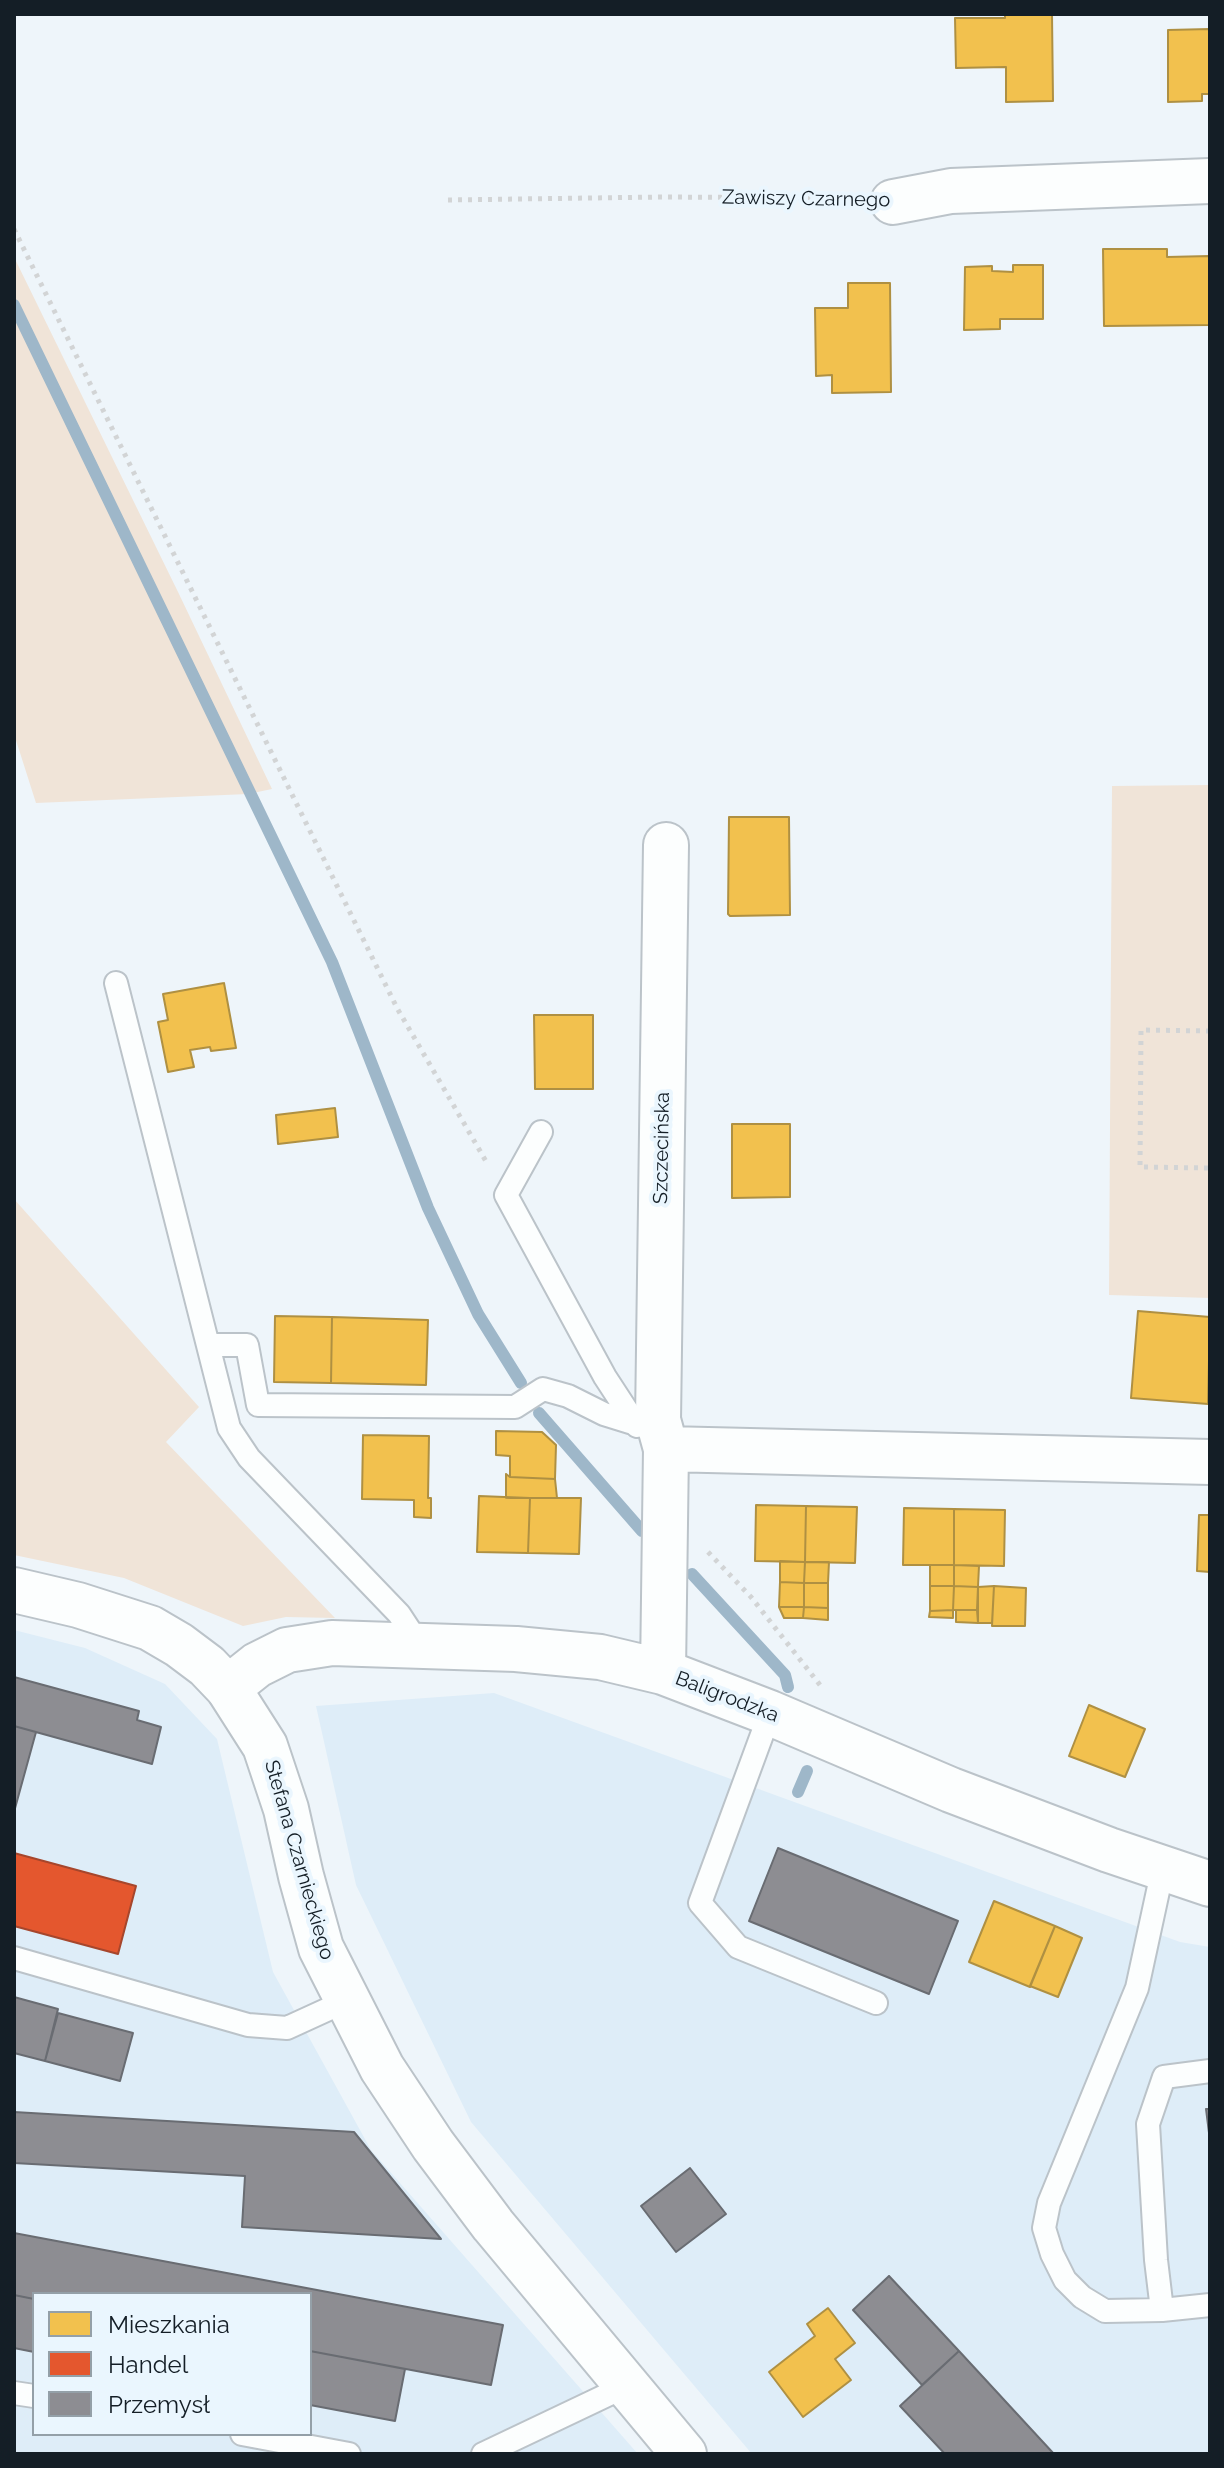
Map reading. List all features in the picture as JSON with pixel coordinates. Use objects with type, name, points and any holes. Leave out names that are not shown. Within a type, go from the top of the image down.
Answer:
[{"type":"street","name":"Zawiszy Czarnego","points":[[893,202],[951,191],[1210,181]]},
{"type":"street","name":"Szczecińska","points":[[663,1672],[665,1525],[649,1436],[658,1420],[666,845]]},
{"type":"street","points":[[649,1436],[1210,1462]]},
{"type":"street","name":"Stefana Czarnieckiego","points":[[14,1590],[78,1605],[150,1628],[207,1666],[228,1688],[265,1746],[286,1809],[321,1948],[382,2068],[433,2145],[493,2225],[684,2454]]},
{"type":"street","name":"Baligrodzka","points":[[228,1688],[257,1665],[287,1650],[332,1643],[516,1649],[600,1657],[663,1672],[770,1713],[951,1790],[1109,1850],[1210,1884]]},
{"type":"lane","points":[[116,983],[229,1428],[249,1458],[399,1614],[420,1646]]},
{"type":"lane","points":[[541,1132],[506,1195],[605,1377],[649,1436]]},
{"type":"lane","points":[[208,1345],[247,1345],[258,1405],[515,1407],[543,1389],[568,1396],[649,1436]]},
{"type":"lane","points":[[770,1713],[700,1903],[738,1947],[876,2003]]},
{"type":"lane","points":[[1163,1868],[1137,1988],[1049,2203],[1044,2228],[1065,2280],[1082,2297],[1105,2311],[1210,2305]]},
{"type":"lane","points":[[14,1958],[248,2025],[287,2028],[346,2001]]},
{"type":"lane","points":[[1162,2310],[1148,2124],[1164,2077],[1210,2071]]},
{"type":"lane","points":[[483,2454],[626,2386]]},
{"type":"lane","points":[[253,2436],[349,2454]]},
{"type":"path","name":"Zawiszy Czarnego","points":[[448,200],[844,197],[893,202]]},
{"type":"path","points":[[14,229],[397,1008],[506,1195]]},
{"type":"path","points":[[1210,1031],[1141,1030],[1140,1152],[1140,1167],[1210,1168]]},
{"type":"path","points":[[665,1525],[690,1533],[751,1597],[813,1674],[824,1691],[826,1737]]},
{"type":"shaded area","points":[[14,257],[272,789],[248,794],[36,803],[14,734]]},
{"type":"shaded area","points":[[1210,785],[1210,1298],[1109,1295],[1112,786]]},
{"type":"shaded area","points":[[14,1199],[199,1407],[166,1442],[335,1618],[286,1617],[243,1626],[124,1578],[14,1555]]},
{"type":"shaded area","points":[[14,1630],[85,1648],[165,1684],[217,1739],[273,1972],[371,2150],[638,2454],[14,2454]]},
{"type":"shaded area","points":[[494,1693],[1180,1942],[1210,1947],[1210,2454],[752,2454],[471,2122],[356,1885],[316,1706]]},
{"type":"building: Mieszkania","points":[[1005,14],[1052,14],[1053,101],[1006,102],[1006,67],[956,68],[955,18],[1005,18]]},
{"type":"building: Mieszkania","points":[[1210,29],[1210,94],[1202,94],[1202,101],[1168,102],[1168,30]]},
{"type":"building: Mieszkania","points":[[1103,249],[1167,249],[1167,257],[1210,256],[1210,325],[1104,326]]},
{"type":"building: Mieszkania","points":[[1013,265],[1043,265],[1043,319],[1000,319],[1000,329],[964,330],[965,267],[992,266],[992,271],[1013,272]]},
{"type":"building: Mieszkania","points":[[848,283],[890,283],[891,392],[832,393],[832,375],[816,376],[815,308],[848,308]]},
{"type":"building: Mieszkania","points":[[729,817],[789,817],[790,915],[728,914]]},
{"type":"building: Mieszkania","points":[[224,983],[236,1048],[190,1050],[194,1067],[168,1072],[158,1022],[168,1020],[163,994]]},
{"type":"building: Mieszkania","points":[[534,1015],[593,1015],[593,1089],[535,1089]]},
{"type":"building: Mieszkania","points":[[335,1108],[338,1137],[278,1144],[276,1115]]},
{"type":"building: Mieszkania","points":[[732,1124],[790,1124],[790,1197],[732,1198]]},
{"type":"building: Mieszkania","points":[[1138,1311],[1210,1317],[1208,1404],[1131,1398]]},
{"type":"building: Mieszkania","points":[[275,1316],[332,1317],[331,1383],[274,1382]]},
{"type":"building: Mieszkania","points":[[332,1317],[428,1320],[426,1385],[331,1383]]},
{"type":"building: Mieszkania","points":[[496,1431],[542,1432],[556,1445],[555,1479],[510,1477],[510,1456],[496,1455]]},
{"type":"building: Mieszkania","points":[[363,1435],[429,1436],[428,1498],[431,1498],[431,1518],[414,1517],[414,1500],[362,1499]]},
{"type":"building: Mieszkania","points":[[506,1474],[510,1477],[555,1479],[557,1498],[506,1498]]},
{"type":"building: Mieszkania","points":[[479,1496],[530,1498],[528,1553],[477,1552]]},
{"type":"building: Mieszkania","points":[[530,1498],[581,1498],[579,1554],[528,1553]]},
{"type":"building: Mieszkania","points":[[756,1505],[806,1506],[805,1562],[755,1561]]},
{"type":"building: Mieszkania","points":[[806,1506],[857,1507],[855,1563],[805,1562]]},
{"type":"building: Mieszkania","points":[[904,1508],[954,1509],[954,1565],[903,1565]]},
{"type":"building: Mieszkania","points":[[954,1509],[1005,1510],[1004,1566],[954,1565]]},
{"type":"building: Mieszkania","points":[[1199,1515],[1210,1515],[1210,1572],[1197,1571]]},
{"type":"building: Mieszkania","points":[[780,1561],[805,1562],[804,1583],[780,1582]]},
{"type":"building: Mieszkania","points":[[805,1562],[829,1562],[828,1583],[804,1583]]},
{"type":"building: Mieszkania","points":[[930,1565],[954,1565],[954,1586],[930,1586]]},
{"type":"building: Mieszkania","points":[[954,1565],[979,1566],[978,1587],[954,1586]]},
{"type":"building: Mieszkania","points":[[780,1582],[804,1583],[804,1607],[779,1607]]},
{"type":"building: Mieszkania","points":[[804,1583],[828,1583],[828,1608],[804,1607]]},
{"type":"building: Mieszkania","points":[[930,1586],[954,1586],[953,1610],[930,1611]]},
{"type":"building: Mieszkania","points":[[954,1586],[978,1587],[977,1610],[953,1610]]},
{"type":"building: Mieszkania","points":[[994,1586],[992,1623],[978,1623],[978,1587]]},
{"type":"building: Mieszkania","points":[[994,1586],[1026,1588],[1025,1626],[992,1626]]},
{"type":"building: Mieszkania","points":[[779,1607],[804,1607],[803,1618],[784,1618]]},
{"type":"building: Mieszkania","points":[[804,1607],[828,1608],[828,1620],[803,1618]]},
{"type":"building: Mieszkania","points":[[953,1610],[953,1618],[929,1617],[930,1611]]},
{"type":"building: Mieszkania","points":[[956,1610],[977,1610],[978,1623],[956,1622]]},
{"type":"building: Mieszkania","points":[[1089,1705],[1145,1729],[1125,1777],[1069,1756]]},
{"type":"building: Mieszkania","points":[[994,1901],[1055,1926],[1030,1987],[969,1962]]},
{"type":"building: Mieszkania","points":[[1055,1926],[1082,1938],[1058,1997],[1030,1986]]},
{"type":"building: Mieszkania","points":[[828,2308],[855,2343],[835,2359],[851,2380],[803,2417],[769,2372],[815,2336],[807,2324]]},
{"type":"building: Handel","points":[[14,1853],[136,1886],[118,1954],[14,1926]]},
{"type":"building: Przemysł","points":[[14,1677],[139,1711],[137,1720],[161,1727],[152,1764],[14,1726]]},
{"type":"building: Przemysł","points":[[14,1726],[36,1732],[14,1812]]},
{"type":"building: Przemysł","points":[[778,1848],[958,1921],[929,1994],[749,1921]]},
{"type":"building: Przemysł","points":[[14,1997],[58,2009],[45,2061],[14,2053]]},
{"type":"building: Przemysł","points":[[58,2013],[133,2033],[120,2081],[45,2061]]},
{"type":"building: Przemysł","points":[[1206,2109],[1210,2109],[1210,2141]]},
{"type":"building: Przemysł","points":[[14,2112],[354,2132],[441,2239],[242,2227],[245,2176],[14,2163]]},
{"type":"building: Przemysł","points":[[690,2168],[726,2214],[676,2252],[641,2206]]},
{"type":"building: Przemysł","points":[[14,2233],[503,2325],[491,2385],[312,2351],[312,2292],[32,2292],[32,2299],[14,2295]]},
{"type":"building: Przemysł","points":[[889,2276],[959,2351],[922,2385],[853,2310]]},
{"type":"building: Przemysł","points":[[14,2295],[32,2299],[32,2352],[14,2348]]},
{"type":"building: Przemysł","points":[[312,2351],[405,2369],[395,2421],[312,2405]]},
{"type":"building: Przemysł","points":[[959,2351],[1054,2454],[945,2454],[900,2406]]},
{"type":"waterway","points":[[14,305],[332,962],[428,1208],[478,1314],[521,1383]]},
{"type":"waterway","points":[[539,1413],[642,1531]]},
{"type":"waterway","points":[[692,1574],[785,1675],[788,1687]]},
{"type":"waterway","points":[[798,1792],[807,1771]]}]
